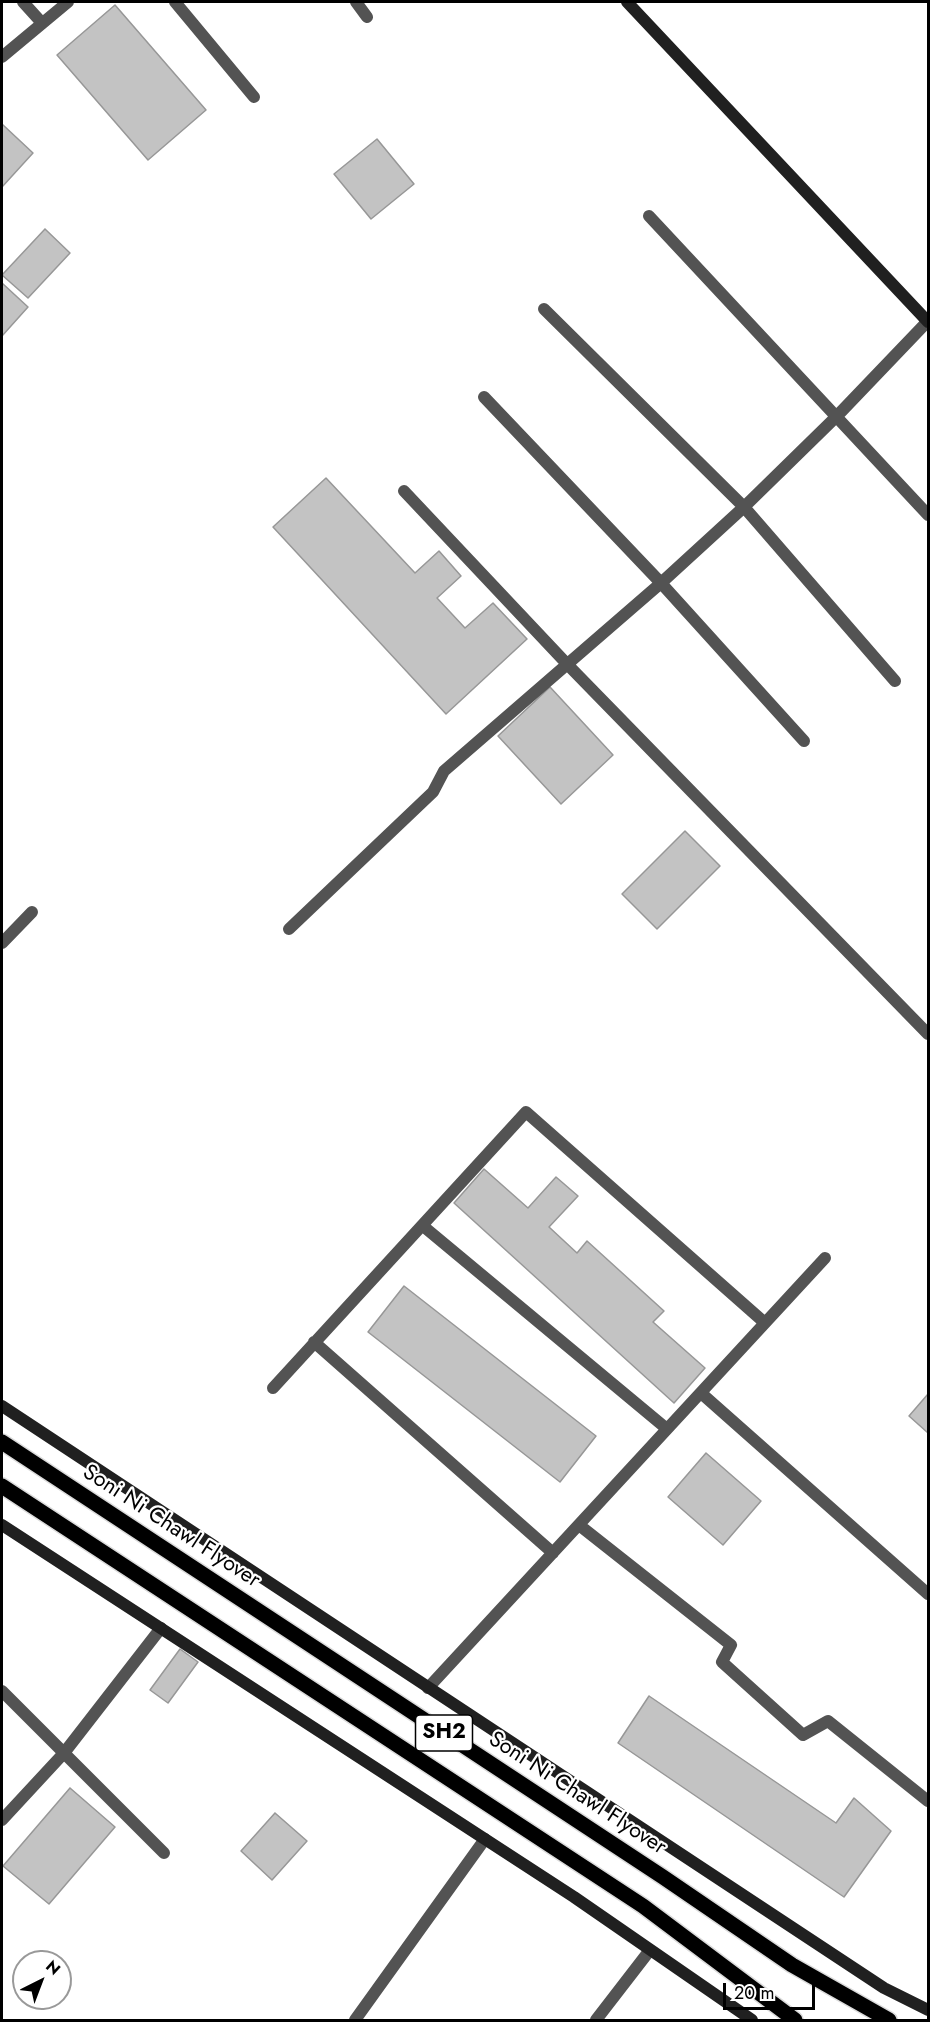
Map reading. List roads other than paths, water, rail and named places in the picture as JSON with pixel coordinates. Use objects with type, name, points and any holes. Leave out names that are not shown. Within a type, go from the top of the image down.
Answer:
[{"type":"main road","name":"Soni Ni Chawl Flyover","points":[[2,1442],[792,1965],[889,2020]]},
{"type":"main road","name":"SH2","points":[[2,1486],[643,1906],[795,2020]]},
{"type":"street","points":[[23,2],[42,23]]},
{"type":"street","points":[[2,57],[68,2]]},
{"type":"street","points":[[176,2],[254,97]]},
{"type":"street","points":[[356,2],[367,17]]},
{"type":"street","points":[[289,929],[433,792],[444,771],[744,507],[837,416],[928,321],[627,2]]},
{"type":"street","points":[[650,216],[928,515]]},
{"type":"street","points":[[544,309],[744,507],[895,681]]},
{"type":"street","points":[[484,397],[661,582],[804,741]]},
{"type":"street","points":[[404,491],[567,664],[928,1034]]},
{"type":"street","points":[[2,943],[32,912]]},
{"type":"street","points":[[273,1388],[526,1112],[765,1323]]},
{"type":"street","points":[[423,1226],[667,1429]]},
{"type":"street","points":[[428,1688],[825,1258]]},
{"type":"street","points":[[314,1342],[553,1553]]},
{"type":"street","points":[[700,1393],[928,1594]]},
{"type":"street","points":[[2,1406],[884,1988],[928,2010]]},
{"type":"street","points":[[2,1525],[574,1897],[752,2020]]},
{"type":"street","points":[[579,1525],[731,1645],[722,1662],[803,1735],[828,1721],[928,1801]]},
{"type":"street","points":[[2,1820],[64,1753],[161,1628]]},
{"type":"street","points":[[2,1691],[164,1853]]},
{"type":"street","points":[[354,2020],[485,1839]]},
{"type":"street","points":[[596,2020],[650,1950]]}]
